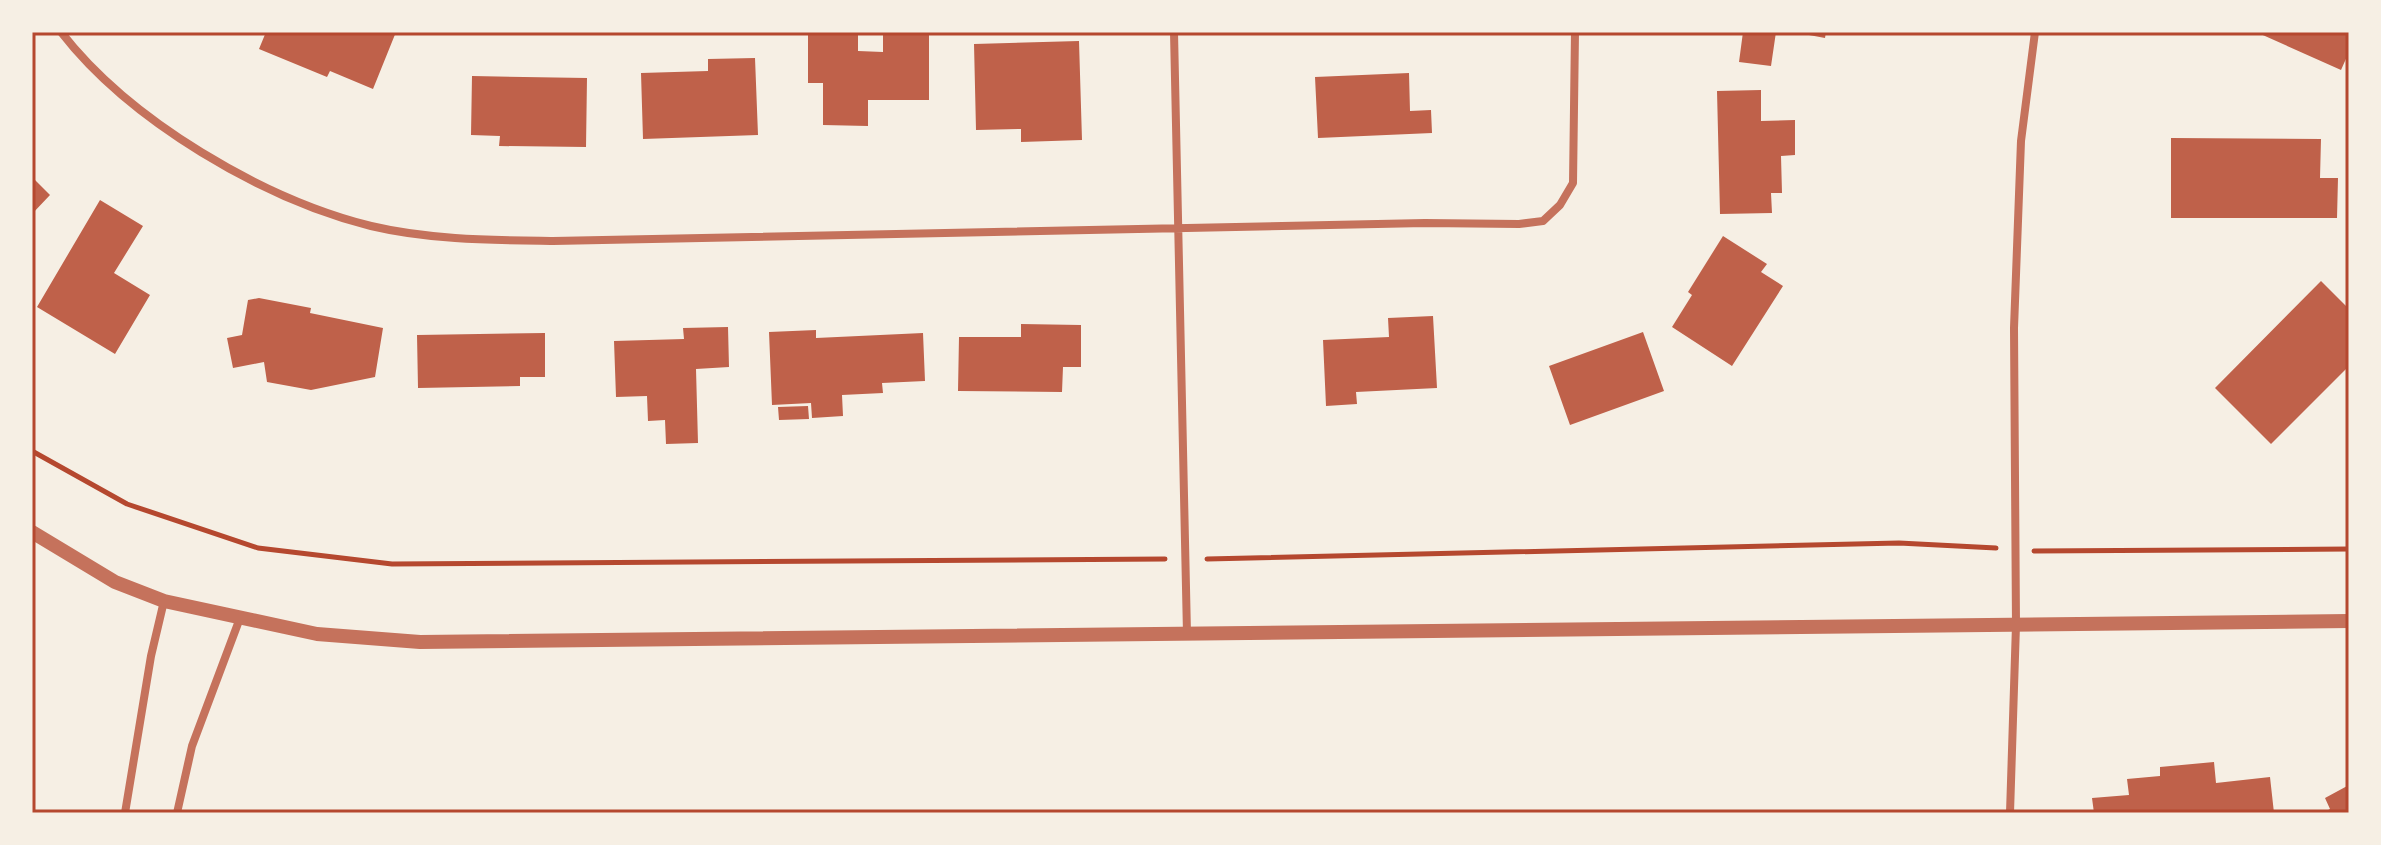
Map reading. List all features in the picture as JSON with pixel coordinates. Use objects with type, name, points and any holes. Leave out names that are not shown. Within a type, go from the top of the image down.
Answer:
[{"type":"street","points":[[61,32],[131,102],[206,154],[285,196],[371,226],[461,240],[553,241],[1519,224],[1543,221],[1560,205],[1573,183],[1575,32]]},
{"type":"street","points":[[1174,32],[1187,635]]},
{"type":"street","points":[[2010,813],[2016,625],[2015,312],[2021,141],[2035,32]]},
{"type":"street","points":[[32,532],[115,582],[164,601],[317,634],[420,642],[1187,635],[1837,624],[2349,621]]},
{"type":"street","points":[[125,813],[151,656],[164,601]]},
{"type":"street","points":[[177,813],[192,746],[240,618]]},
{"type":"building","points":[[266,32],[396,32],[373,89],[330,71],[327,77],[259,49]]},
{"type":"building","points":[[808,32],[858,32],[858,51],[883,52],[883,32],[929,32],[929,100],[868,100],[868,126],[823,125],[823,83],[808,83]]},
{"type":"building","points":[[1743,32],[1776,32],[1771,66],[1739,62]]},
{"type":"building","points":[[1793,32],[1826,32],[1825,38]]},
{"type":"building","points":[[2256,32],[2349,32],[2349,52],[2341,70]]},
{"type":"building","points":[[1079,41],[1082,140],[1021,142],[1021,129],[976,130],[974,44]]},
{"type":"building","points":[[755,58],[758,135],[643,139],[641,73],[708,71],[708,59]]},
{"type":"building","points":[[1409,73],[1410,111],[1431,110],[1432,133],[1318,138],[1315,77]]},
{"type":"building","points":[[472,76],[587,78],[586,147],[499,146],[500,136],[471,135]]},
{"type":"building","points":[[1761,90],[1761,121],[1795,120],[1795,155],[1781,156],[1782,193],[1771,193],[1772,213],[1720,214],[1717,91]]},
{"type":"building","points":[[2171,138],[2321,139],[2320,178],[2338,178],[2337,218],[2171,218]]},
{"type":"building","points":[[32,177],[50,195],[32,214]]},
{"type":"building","points":[[100,200],[143,226],[114,273],[150,295],[115,354],[37,307]]},
{"type":"building","points":[[1723,236],[1767,264],[1761,272],[1783,286],[1732,366],[1672,327],[1692,295],[1688,292]]},
{"type":"building","points":[[2321,281],[2349,309],[2349,366],[2271,444],[2215,388]]},
{"type":"building","points":[[259,298],[311,308],[310,313],[383,328],[375,377],[311,390],[267,382],[264,362],[233,368],[227,338],[242,335],[248,300]]},
{"type":"building","points":[[1433,316],[1437,388],[1356,392],[1357,404],[1326,406],[1323,340],[1389,337],[1388,318]]},
{"type":"building","points":[[1021,324],[1081,325],[1081,367],[1063,367],[1062,392],[958,391],[959,337],[1021,337]]},
{"type":"building","points":[[728,327],[729,367],[696,369],[698,443],[666,444],[665,420],[648,421],[647,396],[616,397],[614,341],[684,339],[683,328]]},
{"type":"building","points":[[816,330],[816,338],[923,333],[925,381],[882,383],[883,393],[842,395],[843,416],[812,418],[811,403],[772,405],[769,332]]},
{"type":"building","points":[[1643,332],[1664,391],[1570,425],[1549,366]]},
{"type":"building","points":[[545,333],[545,377],[520,377],[520,386],[418,388],[417,335]]},
{"type":"building","points":[[808,406],[809,419],[779,420],[778,407]]},
{"type":"building","points":[[2214,762],[2216,783],[2270,777],[2274,813],[2094,813],[2092,798],[2129,795],[2127,779],[2160,776],[2160,767]]},
{"type":"building","points":[[2349,785],[2349,813],[2323,813],[2330,809],[2325,798]]}]
